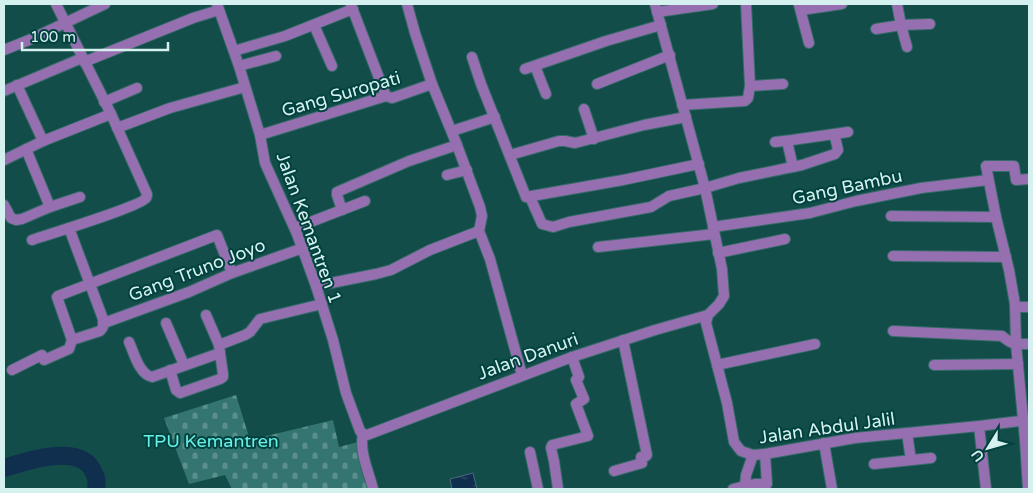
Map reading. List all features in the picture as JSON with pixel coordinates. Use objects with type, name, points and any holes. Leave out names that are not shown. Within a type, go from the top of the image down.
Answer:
[{"type":"street","points":[[32,240],[135,205],[146,199],[147,194],[111,114],[56,4]]},
{"type":"street","points":[[4,50],[105,4]]},
{"type":"street","points":[[407,4],[432,84],[452,131],[480,207],[482,216],[479,231],[490,259],[522,375]]},
{"type":"street","points":[[708,315],[724,296],[722,270],[705,188],[656,8],[713,4]]},
{"type":"street","points":[[682,105],[745,101],[748,98],[750,86],[746,4]]},
{"type":"street","points":[[809,43],[800,7],[842,4]]},
{"type":"street","points":[[897,4],[907,47]]},
{"type":"street","points":[[4,91],[218,7]]},
{"type":"street","name":"Jalan Kemantren 1","points":[[218,7],[239,66],[260,135],[265,162],[303,248],[322,304],[346,393],[360,431],[363,434],[364,454],[373,489]]},
{"type":"street","points":[[234,51],[285,36],[352,7],[386,96]]},
{"type":"street","points":[[876,29],[930,24]]},
{"type":"street","points":[[314,25],[332,66]]},
{"type":"street","points":[[546,94],[530,67],[606,41],[661,25]]},
{"type":"street","points":[[597,84],[670,55]]},
{"type":"street","points":[[239,66],[276,56]]},
{"type":"street","points":[[472,57],[526,197],[623,180],[698,164]]},
{"type":"street","name":"Gang Suropati","points":[[260,135],[386,96],[392,98],[432,84]]},
{"type":"street","points":[[750,86],[782,84]]},
{"type":"street","points":[[17,85],[43,142]]},
{"type":"street","points":[[117,128],[170,108],[245,87]]},
{"type":"street","points":[[104,102],[137,88]]},
{"type":"street","points":[[584,109],[594,139]]},
{"type":"street","points":[[4,160],[111,114]]},
{"type":"street","points":[[510,155],[559,141],[575,143],[686,116]]},
{"type":"street","points":[[452,131],[495,117]]},
{"type":"street","points":[[776,142],[848,132]]},
{"type":"street","points":[[530,197],[542,224],[553,227],[569,222],[651,207],[669,196],[739,178],[802,165],[835,154],[838,150],[834,134]]},
{"type":"street","points":[[787,141],[793,167]]},
{"type":"street","points":[[342,210],[336,195],[337,192],[409,161],[457,145]]},
{"type":"street","points":[[26,149],[50,207]]},
{"type":"street","points":[[1028,482],[1026,420],[1016,344],[1015,307],[1009,270],[986,166],[1014,166],[1016,180],[1029,179]]},
{"type":"street","points":[[447,175],[467,170]]},
{"type":"street","name":"Gang Bambu","points":[[598,247],[810,213],[856,201],[921,188],[988,180]]},
{"type":"street","points":[[4,205],[11,218],[16,220],[80,197]]},
{"type":"street","points":[[294,228],[365,201]]},
{"type":"street","points":[[890,216],[996,217]]},
{"type":"street","points":[[69,228],[104,323]]},
{"type":"street","points":[[316,286],[391,270],[430,250],[479,231]]},
{"type":"street","points":[[12,370],[70,349],[72,340],[57,297],[217,235],[232,273]]},
{"type":"street","points":[[718,253],[785,239]]},
{"type":"street","name":"Gang Truno Joyo","points":[[72,340],[100,330],[104,323],[232,273],[303,248]]},
{"type":"street","points":[[893,256],[1006,257]]},
{"type":"street","points":[[129,342],[142,371],[152,377],[184,365],[245,336],[260,319],[322,304]]},
{"type":"street","points":[[1015,307],[1029,307]]},
{"type":"street","points":[[170,370],[176,390],[180,393],[223,378],[219,349],[206,314]]},
{"type":"street","name":"Jalan Danuri","points":[[363,434],[572,357],[708,315]]},
{"type":"street","name":"Jalan Abdul Jalil","points":[[708,315],[706,323],[734,442],[741,450],[753,455],[824,443],[1026,420]]},
{"type":"street","points":[[166,323],[184,365]]},
{"type":"street","points":[[893,331],[1002,336],[1009,342],[1029,344]]},
{"type":"street","points":[[614,471],[642,463],[641,457],[647,455],[623,340]]},
{"type":"street","points":[[717,365],[815,344]]},
{"type":"street","points":[[558,489],[552,445],[588,436],[576,404],[584,399],[576,380],[579,377],[572,357]]},
{"type":"street","points":[[934,365],[1018,364]]},
{"type":"street","points":[[979,426],[986,489]]},
{"type":"street","points":[[907,433],[910,460]]},
{"type":"street","points":[[824,443],[832,489]]},
{"type":"street","points":[[530,452],[538,489]]},
{"type":"street","points":[[733,489],[745,486],[762,487],[765,454]]},
{"type":"street","points":[[745,486],[746,475],[753,455]]},
{"type":"street","points":[[874,464],[931,458]]},
{"type":"green space","name":"TPU Kemantren","points":[[236,395],[250,440],[333,420],[339,447],[358,442],[371,489],[232,489],[225,475],[189,484],[164,418]]},
{"type":"water","points":[[473,473],[477,489],[452,489],[450,479]]},
{"type":"waterway","points":[[4,468],[52,456],[77,458],[86,463],[93,471],[96,489]]}]
